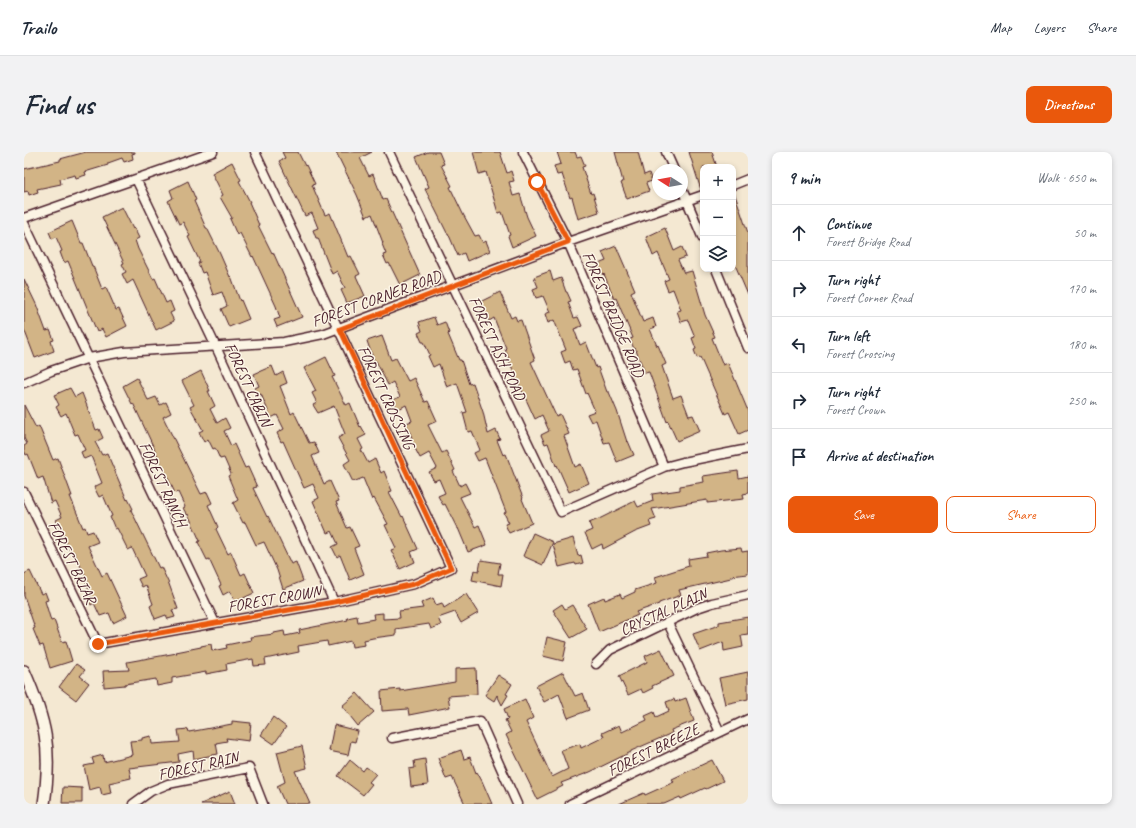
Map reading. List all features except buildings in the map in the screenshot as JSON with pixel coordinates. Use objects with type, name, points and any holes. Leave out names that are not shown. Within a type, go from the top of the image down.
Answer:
[{"type":"street","points":[[24,218],[213,152]]},
{"type":"street","name":"FOREST CROSSING","points":[[255,152],[340,329],[451,568]]},
{"type":"street","name":"FOREST ASH ROAD","points":[[390,152],[561,512],[664,467]]},
{"type":"street","name":"FOREST BRIDGE ROAD","points":[[523,152],[568,242],[664,467]]},
{"type":"street","points":[[666,152],[671,164]]},
{"type":"street","name":"FOREST CABIN","points":[[136,179],[216,347],[334,602]]},
{"type":"street","points":[[736,183],[748,179]]},
{"type":"street","name":"FOREST CORNER ROAD","points":[[688,200],[700,196]]},
{"type":"street","points":[[687,200],[702,236]]},
{"type":"street","name":"FOREST CORNER ROAD","points":[[24,383],[51,371],[89,358],[124,352],[284,342],[323,334],[340,329],[568,242],[687,200]]},
{"type":"street","name":"FOREST RANCH","points":[[24,223],[215,622]]},
{"type":"street","points":[[717,272],[748,348]]},
{"type":"street","points":[[664,467],[748,449]]},
{"type":"street","name":"FOREST BRIAR","points":[[24,492],[98,644]]},
{"type":"street","name":"FOREST CROWN","points":[[98,644],[334,602],[414,584],[451,568]]},
{"type":"street","name":"CRYSTAL PLAIN","points":[[596,664],[610,650],[697,608],[748,595]]},
{"type":"street","points":[[668,622],[720,732]]},
{"type":"street","points":[[24,671],[36,696],[46,732],[48,770],[44,804]]},
{"type":"street","name":"FOREST BREEZE","points":[[570,804],[748,719]]},
{"type":"street","points":[[392,738],[480,722],[517,804]]},
{"type":"street","name":"FOREST RAIN","points":[[133,804],[151,791],[168,784],[248,768],[263,804]]},
{"type":"route","points":[[98,644],[334,602],[414,584],[451,568],[340,329],[568,242],[537,182]]}]
